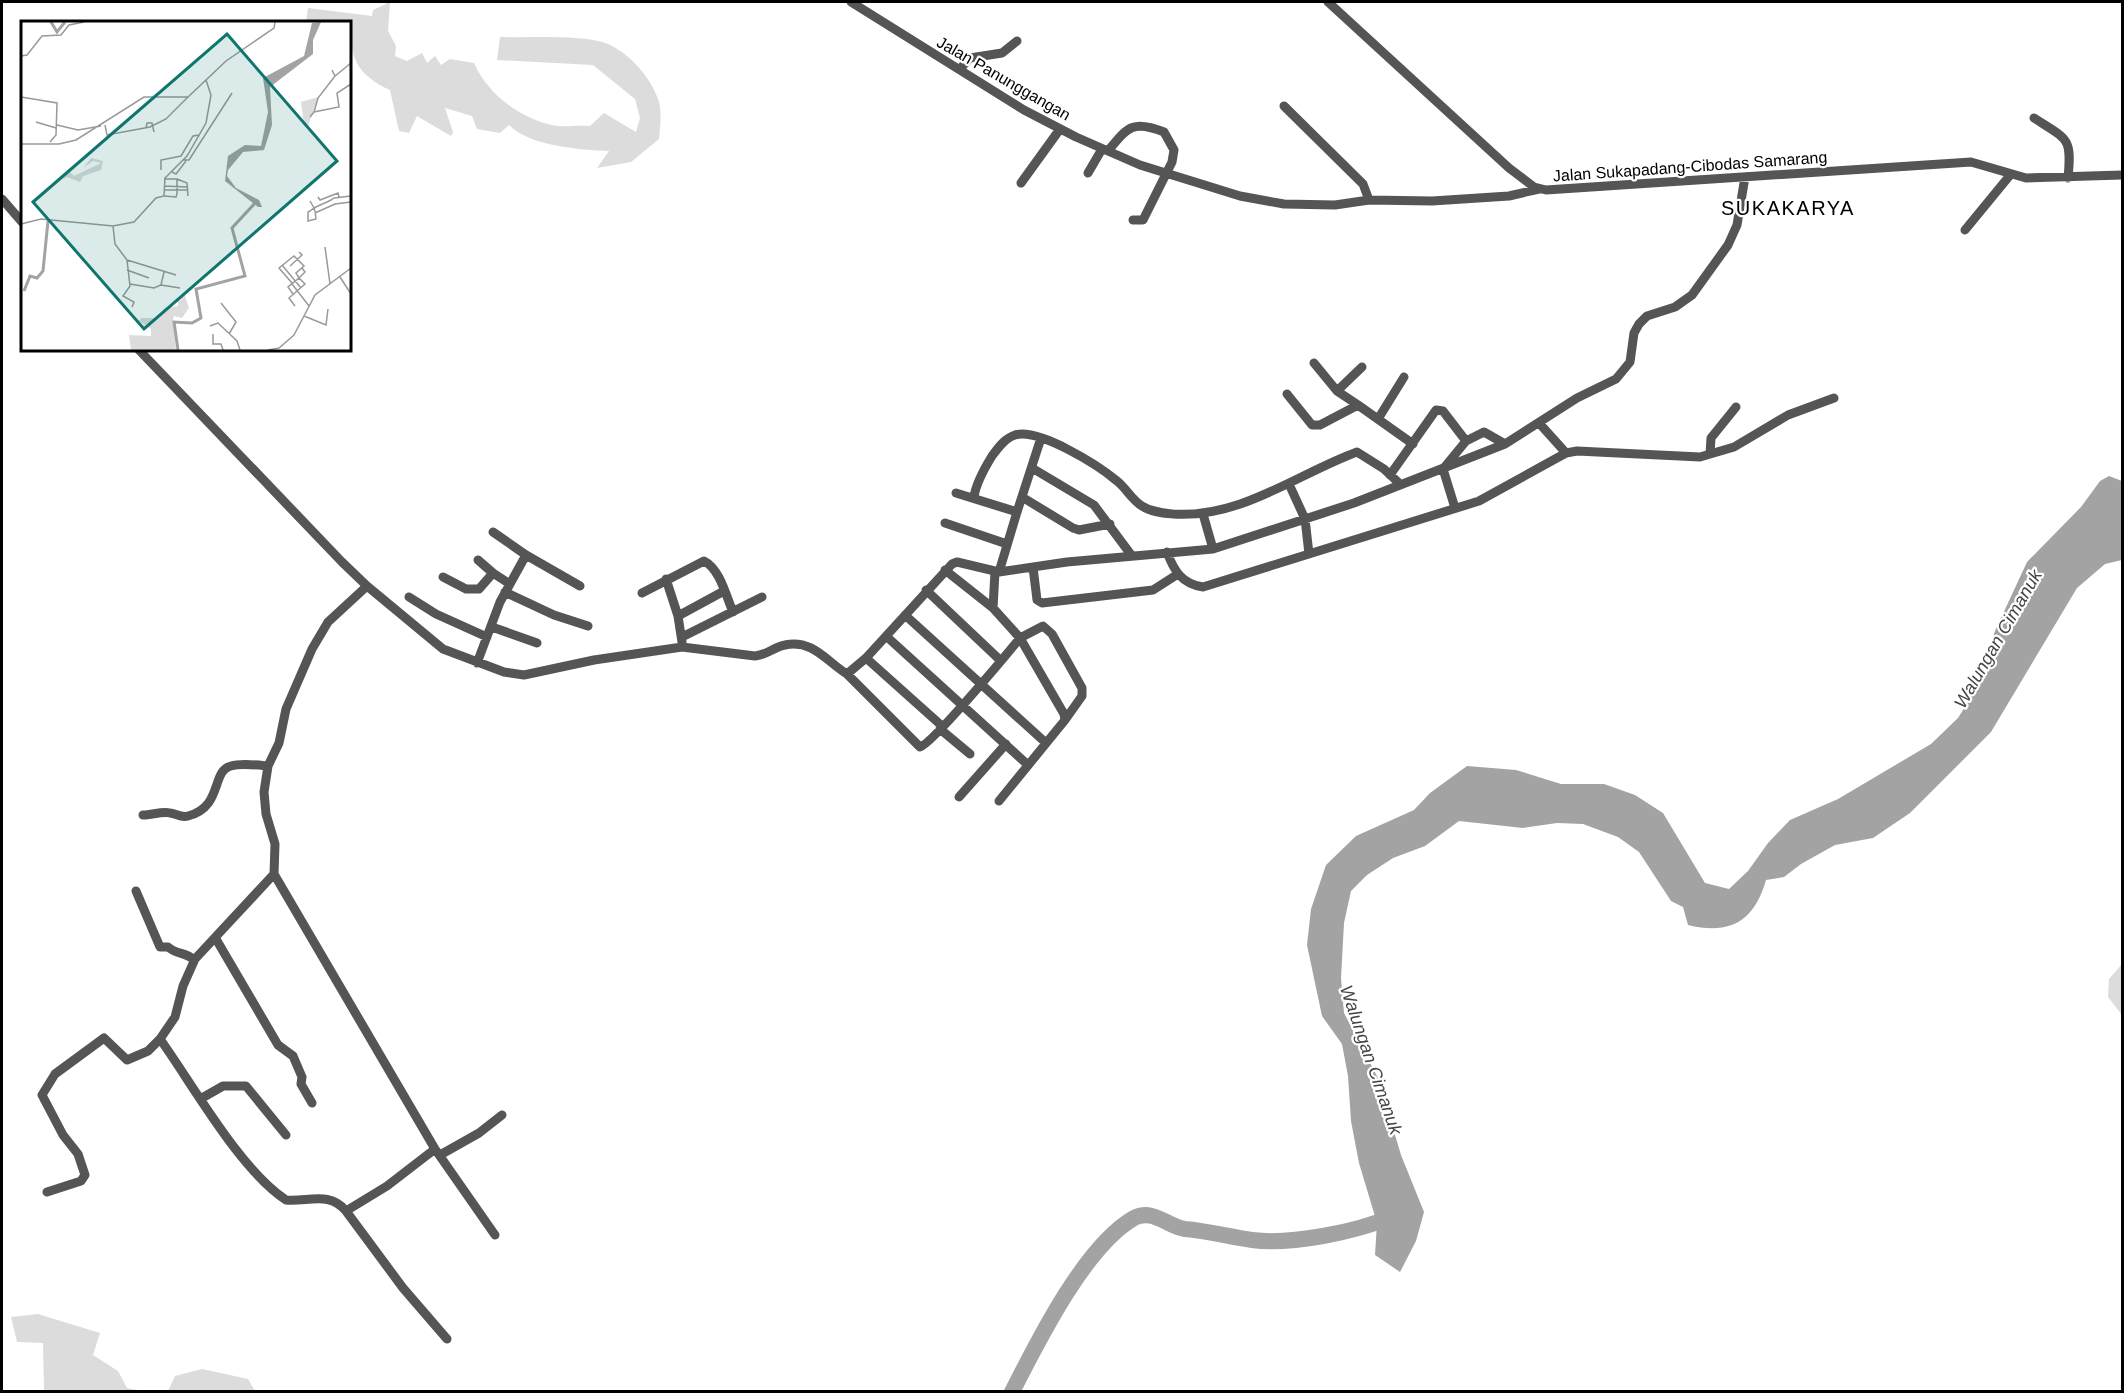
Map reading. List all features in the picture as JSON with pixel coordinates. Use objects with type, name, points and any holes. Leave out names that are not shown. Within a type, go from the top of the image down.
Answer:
[{"type":"street","name":"Jalan Panunggangan","points":[[851,2],[890,29],[960,69],[1024,110],[1060,129],[1165,174],[1240,196],[1284,204],[1335,205],[1369,200],[1432,201],[1509,196],[1539,189]]},
{"type":"street","name":"Jalan Sukapadang-Cibodas Samarang","points":[[1328,2],[1509,168],[1539,189],[1568,190],[1971,162],[2026,178],[2122,175]]},
{"type":"street","points":[[960,69],[970,58],[1002,53],[1017,41]]},
{"type":"street","points":[[1284,106],[1357,177],[1363,184],[1369,200]]},
{"type":"street","points":[[2034,118],[2067,142],[2071,150],[2068,178]]},
{"type":"street","points":[[1088,173],[1105,150],[1129,126],[1157,129],[1169,137],[1174,150],[1172,162],[1143,220],[1133,220]]},
{"type":"street","points":[[1021,183],[1060,129]]},
{"type":"street","points":[[1965,230],[2011,174]]},
{"type":"street","points":[[847,674],[866,658],[945,570],[957,562],[997,572],[1167,552],[1213,549],[1401,485],[1505,444],[1577,398],[1616,378],[1630,362],[1634,333],[1639,324],[1647,316],[1675,307],[1692,295],[1706,280],[1728,245],[1737,225],[1745,177]]},
{"type":"street","points":[[2,199],[21,221]]},
{"type":"street","points":[[140,351],[367,586],[443,649],[477,663],[504,672],[524,675],[682,642],[762,597]]},
{"type":"street","points":[[1314,363],[1337,391],[1413,444]]},
{"type":"street","points":[[1337,391],[1362,367]]},
{"type":"street","points":[[1378,419],[1404,377]]},
{"type":"street","points":[[1287,394],[1310,424],[1316,426],[1358,405]]},
{"type":"street","points":[[1167,552],[1178,574],[1193,586],[1203,587],[1479,501],[1566,453],[1578,451],[1669,458],[1700,457],[1734,447],[1788,415],[1834,398]]},
{"type":"street","points":[[1710,454],[1711,438],[1736,407]]},
{"type":"street","points":[[1390,475],[1436,410],[1443,411],[1466,441]]},
{"type":"street","points":[[1539,423],[1566,453]]},
{"type":"street","points":[[1443,469],[1466,441],[1484,432],[1505,444]]},
{"type":"street","points":[[974,498],[975,489],[987,464],[1007,439],[1016,435],[1028,434],[1041,438],[1105,471],[1141,505],[1150,510],[1173,514],[1203,514],[1245,502],[1357,452],[1401,485]]},
{"type":"street","points":[[993,608],[997,572],[1041,438]]},
{"type":"street","points":[[1032,468],[1085,497],[1110,524],[1132,556]]},
{"type":"street","points":[[1443,469],[1455,508]]},
{"type":"street","points":[[1289,484],[1305,519],[1309,554]]},
{"type":"street","points":[[956,493],[1017,512]]},
{"type":"street","points":[[1022,497],[1072,528],[1079,530],[1110,524]]},
{"type":"street","points":[[1203,514],[1213,549]]},
{"type":"street","points":[[945,523],[1007,544]]},
{"type":"street","points":[[493,532],[526,555],[580,585]]},
{"type":"street","points":[[477,663],[507,588],[526,555]]},
{"type":"street","points":[[478,560],[507,588],[554,615],[588,626]]},
{"type":"street","points":[[642,593],[704,561],[711,565],[733,612]]},
{"type":"street","points":[[1033,567],[1037,600],[1042,603],[1153,590],[1178,574]]},
{"type":"street","points":[[945,570],[993,608],[1020,638],[1064,714],[1065,720]]},
{"type":"street","points":[[443,577],[466,589],[479,589],[493,573]]},
{"type":"street","points":[[666,579],[678,616],[682,642]]},
{"type":"street","points":[[367,586],[328,622],[318,637],[294,687],[286,710],[279,743],[268,766],[264,792],[266,814],[274,844],[274,874],[438,1152],[495,1235]]},
{"type":"street","points":[[926,590],[1001,661]]},
{"type":"street","points":[[678,616],[724,591]]},
{"type":"street","points":[[409,597],[436,614],[488,637]]},
{"type":"street","points":[[905,615],[1046,743]]},
{"type":"street","points":[[682,642],[755,656],[764,655],[783,645],[802,645],[814,648],[847,674],[920,747],[924,746],[941,728],[1020,638],[1043,626],[1047,628],[1080,682],[1082,696],[999,801]]},
{"type":"street","points":[[492,627],[537,643]]},
{"type":"street","points":[[886,636],[1028,765]]},
{"type":"street","points":[[866,658],[970,754]]},
{"type":"street","points":[[959,797],[1006,744]]},
{"type":"street","points":[[143,814],[163,813],[189,816],[202,809],[214,797],[217,781],[225,769],[232,766],[268,766]]},
{"type":"street","points":[[47,1192],[81,1181],[85,1175],[80,1156],[63,1136],[42,1095],[52,1077],[104,1038],[127,1060],[148,1051],[176,1017],[183,986],[194,960],[216,939],[274,874]]},
{"type":"street","points":[[136,891],[160,947],[168,947],[175,954],[188,955],[194,960]]},
{"type":"street","points":[[216,939],[278,1045],[292,1056],[302,1077],[301,1084],[312,1103]]},
{"type":"street","points":[[160,1039],[240,1155],[286,1200],[327,1199],[335,1201],[346,1211],[403,1288],[447,1339]]},
{"type":"street","points":[[202,1098],[223,1086],[246,1086],[286,1135]]},
{"type":"street","points":[[346,1211],[438,1152],[479,1133],[502,1115]]},
{"type":"shaded area","points":[[390,2],[388,31],[396,46],[395,56],[407,61],[422,53],[427,63],[435,56],[441,65],[450,59],[474,63],[480,75],[497,95],[519,112],[544,123],[557,126],[590,126],[604,113],[636,132],[640,118],[635,99],[593,65],[497,60],[500,37],[575,38],[608,44],[636,64],[655,92],[660,106],[659,139],[631,162],[597,168],[609,151],[556,146],[529,138],[509,125],[500,133],[477,129],[472,116],[445,108],[453,132],[451,136],[417,116],[409,133],[399,131],[390,90],[370,78],[358,64],[354,55],[351,21],[306,21],[308,8],[372,16],[373,10]]},
{"type":"shaded area","points":[[2122,964],[2122,1015],[2108,997],[2109,979]]},
{"type":"shaded area","points":[[38,1314],[100,1333],[93,1355],[118,1371],[127,1388],[142,1391],[44,1391],[43,1343],[17,1342],[11,1317]]},
{"type":"shaded area","points":[[202,1369],[248,1379],[255,1391],[168,1391],[175,1376]]},
{"type":"water","points":[[2109,476],[2122,481],[2122,560],[2105,564],[2077,588],[1991,732],[1910,813],[1873,838],[1835,845],[1801,864],[1784,877],[1766,880],[1755,906],[1738,922],[1716,928],[1688,925],[1683,907],[1671,901],[1639,852],[1618,837],[1583,824],[1557,823],[1523,828],[1459,821],[1425,846],[1393,858],[1367,875],[1351,891],[1344,923],[1341,978],[1344,1013],[1378,1078],[1401,1155],[1424,1212],[1416,1241],[1400,1272],[1375,1255],[1377,1223],[1359,1163],[1351,1121],[1348,1076],[1342,1044],[1322,1016],[1307,945],[1311,909],[1326,865],[1356,836],[1414,810],[1430,793],[1467,766],[1516,770],[1561,784],[1604,784],[1635,795],[1663,813],[1705,883],[1729,889],[1748,871],[1768,843],[1790,820],[1838,799],[1931,744],[1958,718],[1978,686],[1995,631],[2027,562],[2081,507],[2100,481]]},
{"type":"waterway","name":"Walungan Cimanuk","points":[[1012,1392],[1064,1296],[1098,1250],[1116,1231],[1134,1218],[1148,1215],[1179,1228],[1252,1240],[1285,1241],[1360,1228],[1391,1217],[1392,1211]]},
{"type":"district","name":"SUKAKARYA","points":[[1788,208]]}]
